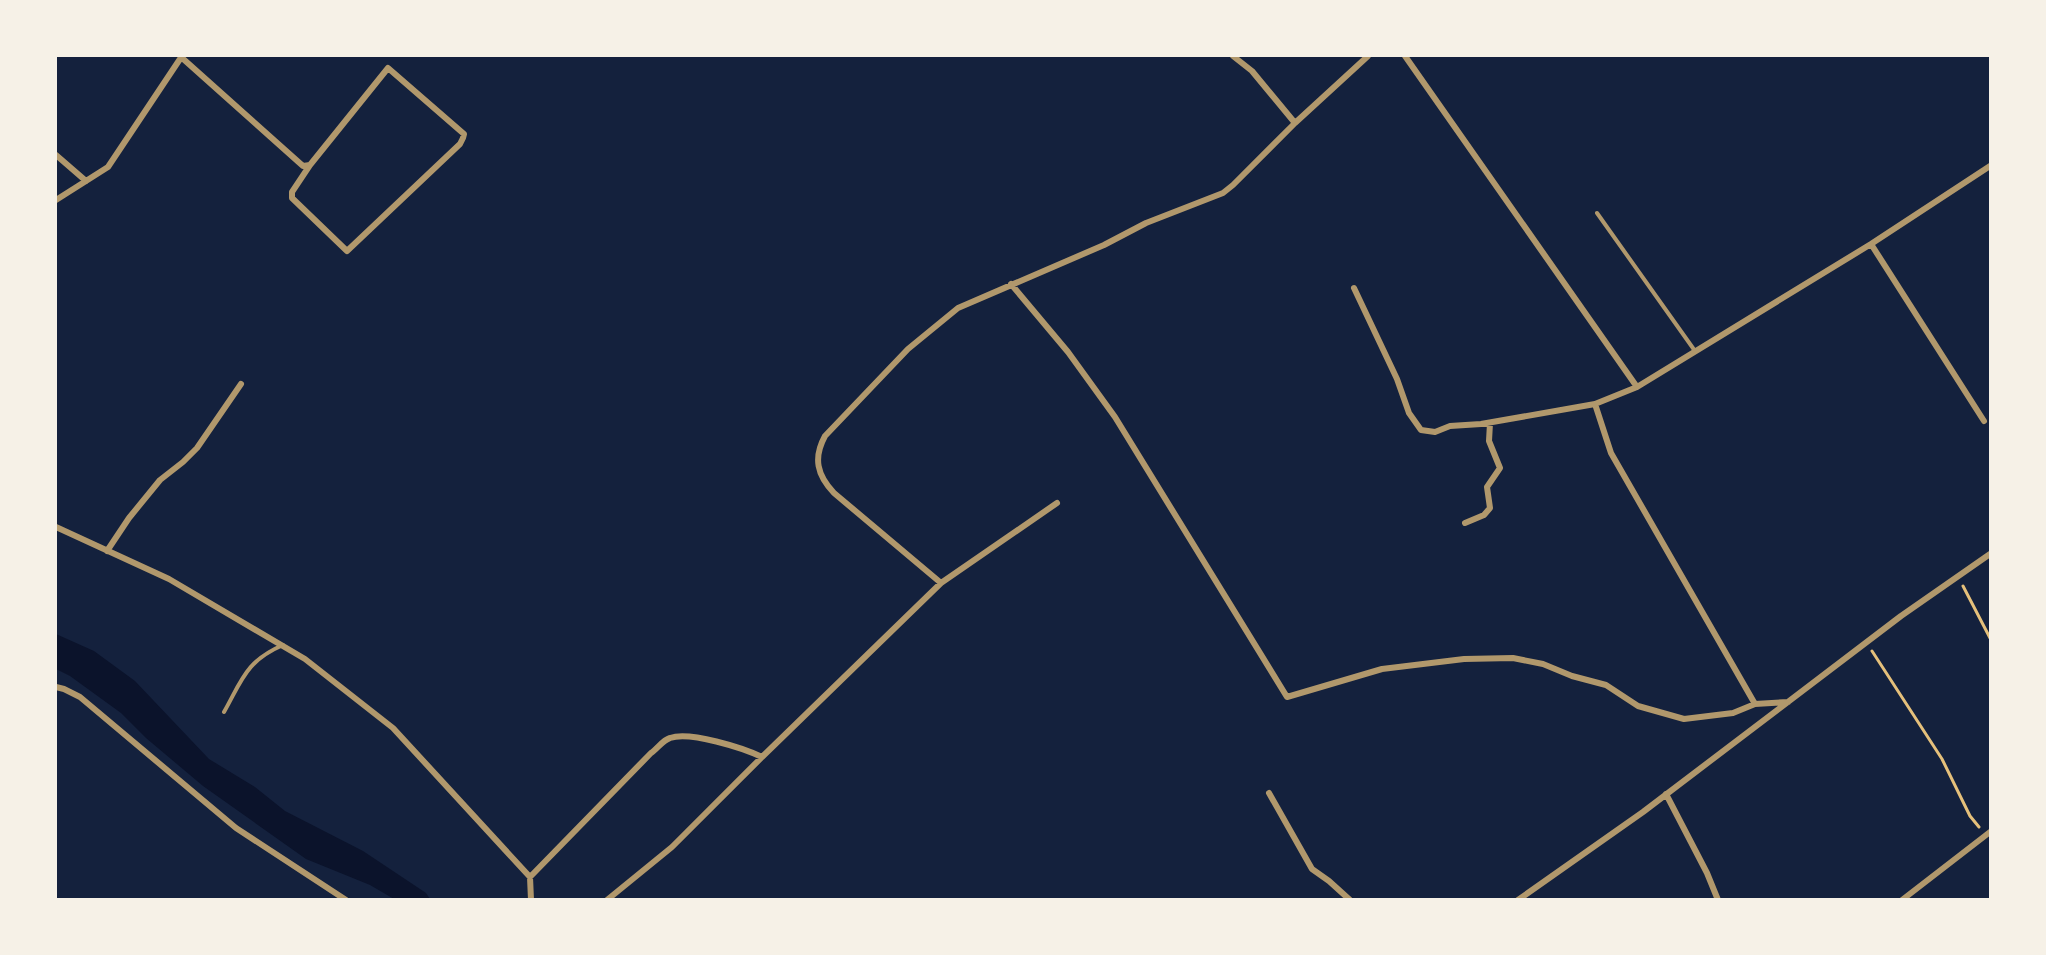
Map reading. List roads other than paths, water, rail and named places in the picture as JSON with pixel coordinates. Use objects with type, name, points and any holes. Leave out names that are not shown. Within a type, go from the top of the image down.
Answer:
[{"type":"street","points":[[56,200],[108,167],[181,56],[303,166],[310,165],[387,68],[464,134],[460,144],[347,251],[292,198],[292,192],[310,165]]},
{"type":"street","points":[[1233,56],[1252,71],[1295,123]]},
{"type":"street","points":[[941,583],[834,493],[823,481],[818,464],[818,448],[825,436],[908,349],[958,308],[1104,245],[1146,223],[1222,193],[1368,56]]},
{"type":"street","points":[[1405,56],[1636,387]]},
{"type":"street","points":[[56,155],[86,180]]},
{"type":"street","points":[[1354,288],[1397,379],[1409,413],[1421,430],[1435,432],[1450,426],[1490,423],[1595,404],[1636,387],[1870,244],[1990,166]]},
{"type":"street","points":[[1870,244],[1984,421]]},
{"type":"street","points":[[1011,284],[1068,352],[1115,417],[1287,697],[1382,669],[1464,659],[1513,658],[1543,664],[1572,676],[1606,685],[1638,706],[1684,719],[1733,713],[1755,704],[1788,702]]},
{"type":"street","points":[[107,551],[129,518],[160,480],[197,448],[241,384]]},
{"type":"street","points":[[1595,404],[1611,453],[1755,704]]},
{"type":"street","points":[[1465,523],[1484,515],[1490,508],[1487,487],[1500,468],[1489,441],[1490,423]]},
{"type":"street","points":[[607,900],[672,847],[941,583],[1057,503]]},
{"type":"street","points":[[56,527],[169,579],[306,658],[393,728],[530,877],[531,900]]},
{"type":"street","points":[[1518,900],[1666,794],[1866,642],[1990,554]]},
{"type":"street","points":[[56,687],[80,697],[236,828],[346,900]]},
{"type":"street","points":[[530,877],[651,753],[669,738],[686,736],[724,744],[762,757]]},
{"type":"street","points":[[1269,793],[1311,869],[1329,880],[1350,900]]},
{"type":"street","points":[[1666,794],[1707,873],[1718,900]]},
{"type":"street","points":[[1902,900],[1989,833]]},
{"type":"lane","points":[[1597,213],[1695,351]]},
{"type":"lane","points":[[224,712],[245,673],[257,659],[283,645]]},
{"type":"water","points":[[56,634],[94,651],[135,681],[209,759],[255,787],[285,811],[363,851],[426,893],[430,899],[394,899],[370,885],[306,859],[203,786],[146,738],[121,713],[70,676],[56,669]]}]
